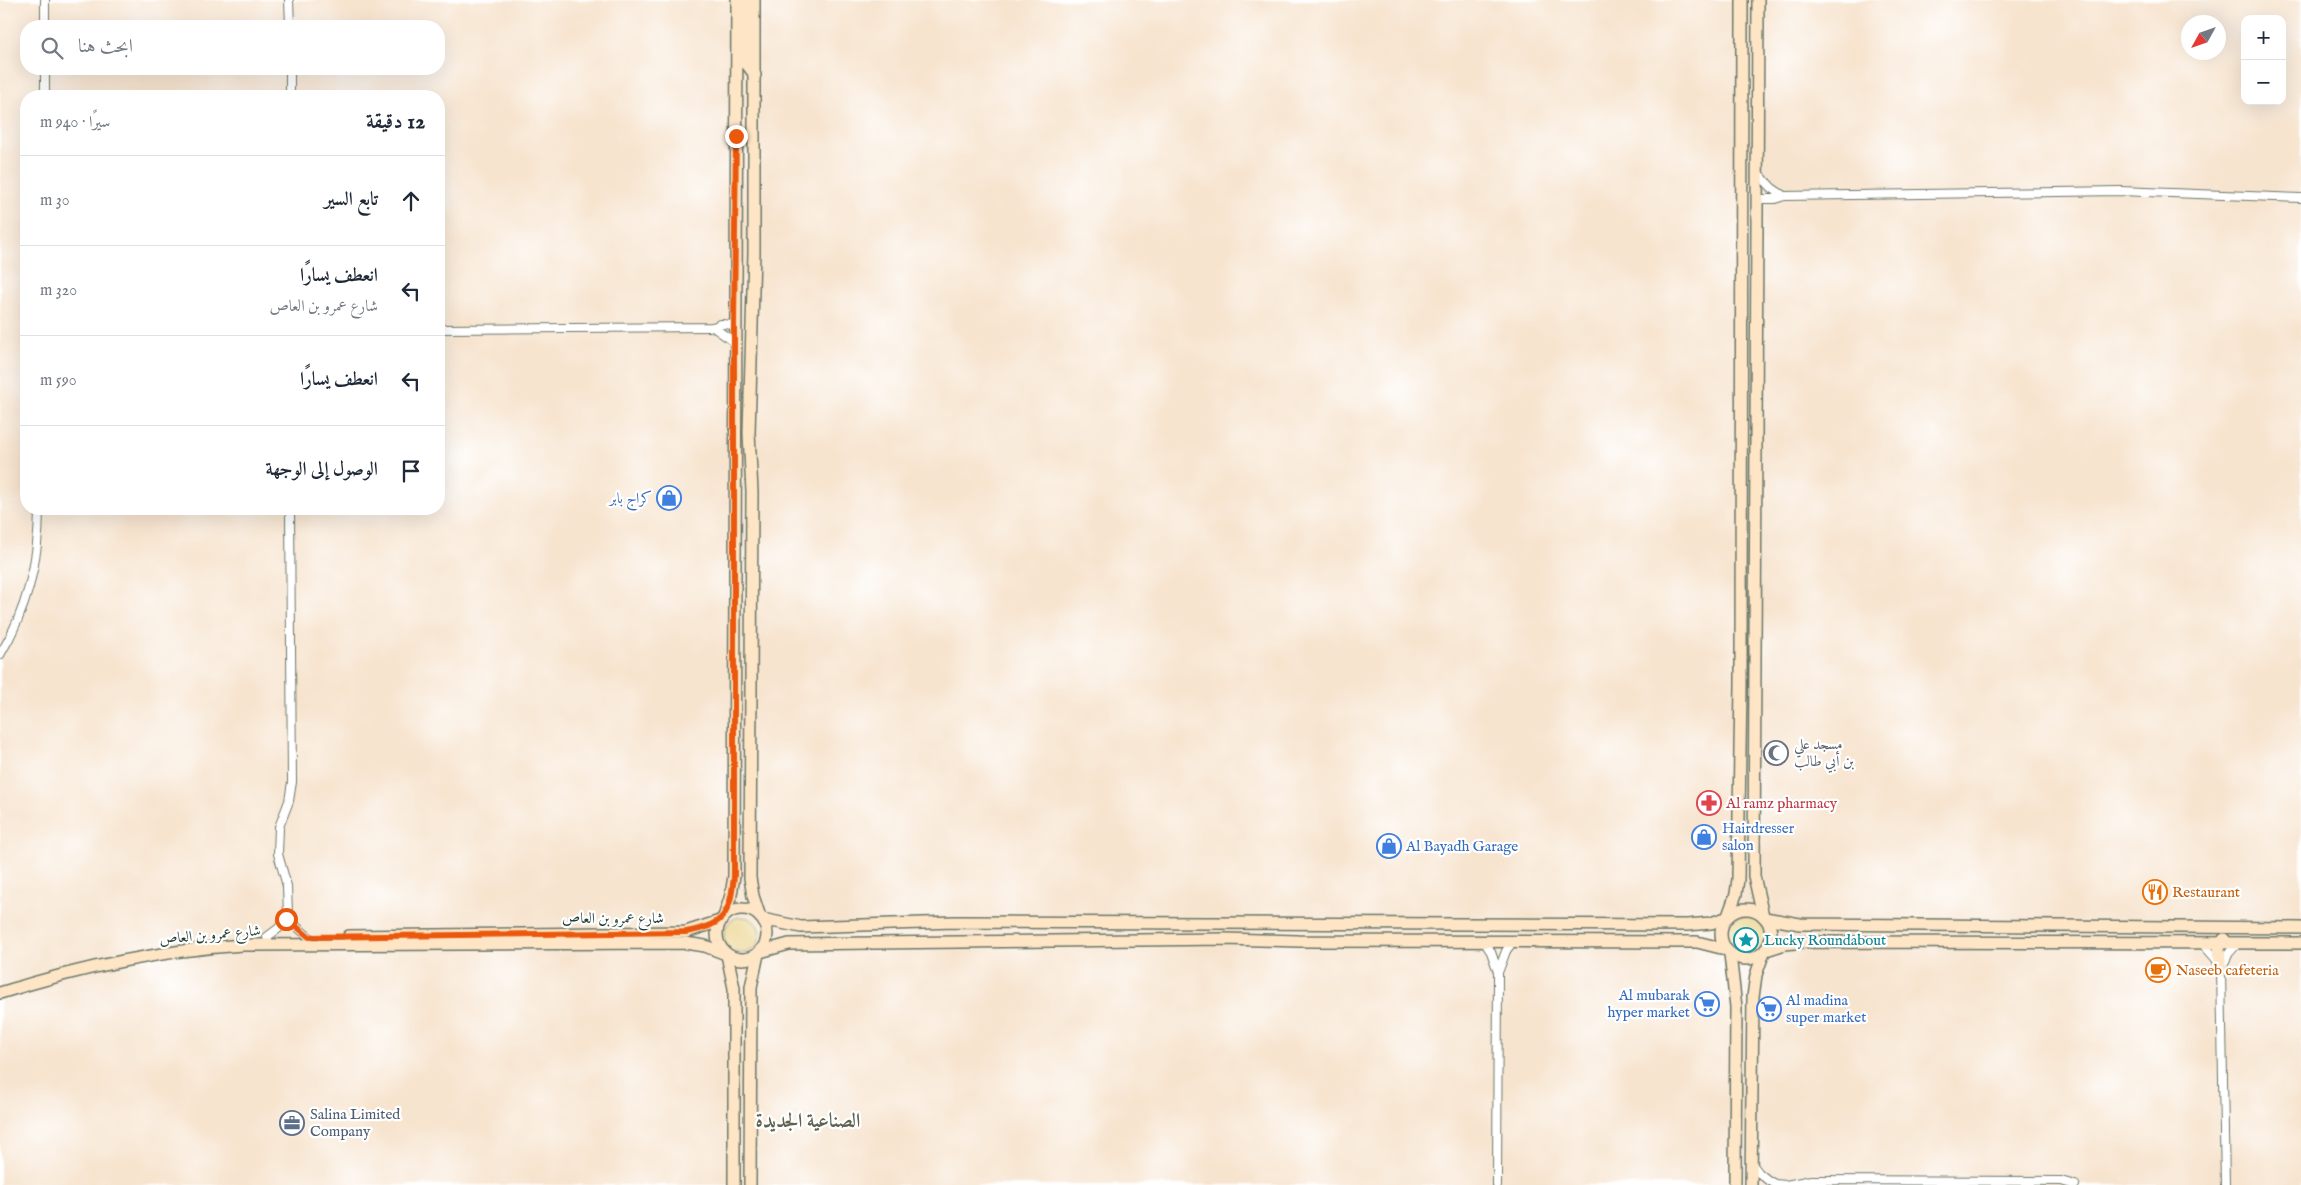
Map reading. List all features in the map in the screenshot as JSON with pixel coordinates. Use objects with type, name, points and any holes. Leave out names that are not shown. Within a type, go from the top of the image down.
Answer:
[{"type":"main road","points":[[734,1185],[734,988],[726,955],[717,939],[731,895],[734,876],[736,0]]},
{"type":"main road","points":[[744,0],[746,62],[749,70],[755,75]]},
{"type":"main road","points":[[750,1185],[751,987],[759,953],[767,936],[753,896],[750,878],[750,380],[755,75],[754,0]]},
{"type":"main road","points":[[1735,1185],[1736,1007],[1728,952],[1720,934],[1737,887],[1738,861],[1741,694],[1742,0]]},
{"type":"main road","points":[[1751,1185],[1753,997],[1756,974],[1771,934],[1764,917],[1754,876],[1757,551],[1756,252],[1758,199],[1758,0]]},
{"type":"main road","points":[[1742,156],[1748,170],[1748,192],[1751,197],[1758,199]]},
{"type":"main road","points":[[1741,218],[1747,227],[1756,252]]},
{"type":"main road","points":[[734,325],[742,330],[744,335],[745,374],[750,380]]},
{"type":"main road","points":[[722,919],[729,912],[742,909],[755,913],[761,918],[800,927],[954,922],[1687,925],[1711,923],[1742,909],[1749,909],[1764,917],[1800,924],[2301,928]]},
{"type":"main road","name":"شارع عمرو بن العاص","points":[[0,986],[69,965],[157,948],[217,940],[267,937],[678,933],[695,931],[722,919]]},
{"type":"main road","points":[[1225,938],[1256,936],[1259,934],[1260,928],[1254,923]]},
{"type":"main road","points":[[1298,941],[1294,935],[1297,931],[1322,929],[1332,924]]},
{"type":"main road","points":[[2221,971],[2218,953],[2221,943],[2242,928]]},
{"type":"main road","points":[[726,955],[739,960],[746,960],[759,953],[789,944],[1225,938],[1298,941],[1514,940],[1697,942],[1728,952],[1744,960],[1751,959],[1765,951],[1785,944],[1806,942],[2301,943]]},
{"type":"main road","name":"شارع عمرو بن العاص","points":[[0,993],[92,967],[172,952],[242,945],[686,943],[704,946],[726,955]]},
{"type":"street","points":[[45,0],[45,20]]},
{"type":"street","points":[[289,0],[290,20]]},
{"type":"street","points":[[44,90],[45,75]]},
{"type":"street","points":[[290,75],[290,90]]},
{"type":"street","points":[[1758,173],[1772,188],[1784,196]]},
{"type":"street","points":[[1758,199],[1784,196],[2130,191],[2301,198]]},
{"type":"street","points":[[445,329],[713,327],[721,324],[734,325]]},
{"type":"street","points":[[713,327],[734,342]]},
{"type":"street","points":[[0,655],[14,630],[32,580],[39,515]]},
{"type":"street","points":[[290,515],[292,782],[289,801],[279,827],[278,854],[287,886],[288,914],[297,927],[309,937]]},
{"type":"street","points":[[267,937],[279,928],[288,914]]},
{"type":"street","points":[[1483,940],[1491,952],[1498,972]]},
{"type":"street","points":[[1497,1185],[1498,972],[1503,958],[1514,940]]},
{"type":"street","points":[[2202,943],[2216,958],[2221,971],[2225,1185]]},
{"type":"street","points":[[2221,971],[2226,958],[2238,943]]},
{"type":"street","points":[[1751,1163],[1758,1173],[1774,1185],[1786,1185],[1803,1180],[1898,1179],[2061,1181],[2075,1185]]},
{"type":"sand","points":[[1749,916],[1756,919],[1762,925],[1765,936],[1764,944],[1756,953],[1749,956],[1741,956],[1734,953],[1726,944],[1725,932],[1728,925],[1737,917]]},
{"type":"sand","points":[[742,917],[749,918],[755,922],[759,928],[759,942],[755,948],[749,952],[742,953],[735,952],[729,948],[725,942],[724,935],[725,928],[729,922],[735,918]]},
{"type":"place","name":"كراج بابر","points":[[669,498]]},
{"type":"place","name":"مسجد علي بن أبي طالب","points":[[1776,753]]},
{"type":"place","name":"Al ramz pharmacy","points":[[1709,803]]},
{"type":"place","name":"Hairdresser salon","points":[[1704,837]]},
{"type":"place","name":"Al Bayadh Garage","points":[[1389,846]]},
{"type":"place","name":"Restaurant","points":[[2155,892]]},
{"type":"place","name":"Lucky Roundabout","points":[[1746,940]]},
{"type":"place","name":"Naseeb cafeteria","points":[[2158,970]]},
{"type":"place","name":"Al mubarak hyper market","points":[[1707,1004]]},
{"type":"place","name":"Al madina super market","points":[[1769,1009]]},
{"type":"place","name":"Salina Limited Company","points":[[292,1123]]},
{"type":"district","name":"الصناعية الجديدة","points":[[808,1121]]},
{"type":"route","points":[[286,919],[288,914],[297,927],[309,937],[686,932],[712,925],[724,917],[731,895],[734,876],[736,136]]}]
